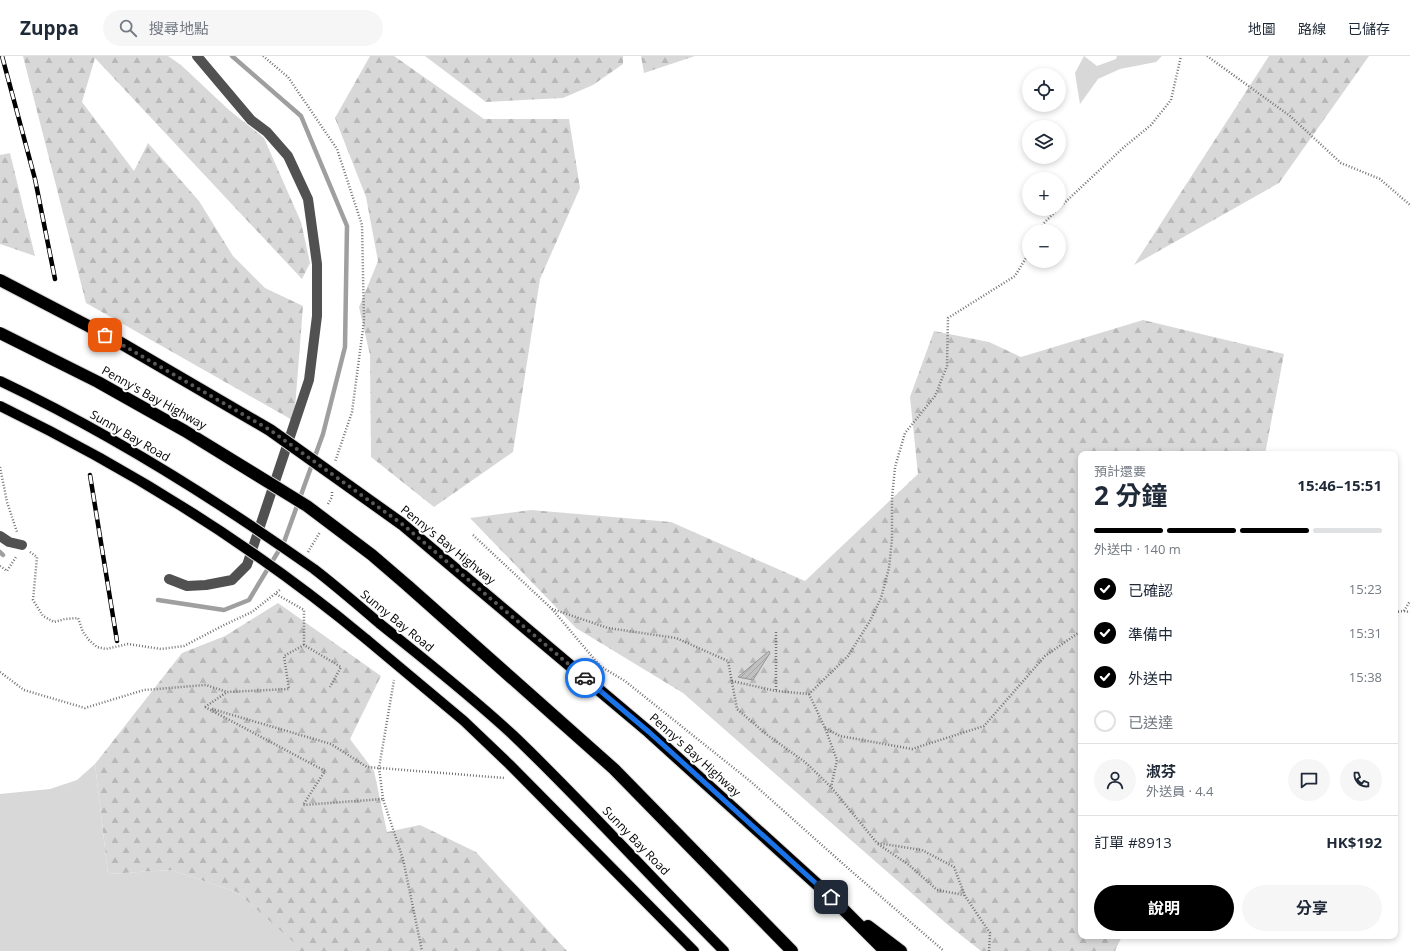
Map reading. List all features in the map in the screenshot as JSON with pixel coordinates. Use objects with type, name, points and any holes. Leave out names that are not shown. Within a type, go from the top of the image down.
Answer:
[{"type":"highway","name":"Penny's Bay Highway","points":[[0,280],[119,342],[270,430],[402,524],[649,732],[831,897]]},
{"type":"highway","name":"Penny's Bay Highway","points":[[0,333],[98,382],[185,431],[307,506],[372,555],[614,769],[791,950]]},
{"type":"highway","points":[[831,897],[885,951]]},
{"type":"highway","points":[[831,897],[901,951]]},
{"type":"main road","name":"Sunny Bay Road","points":[[0,381],[67,415],[140,455],[199,492],[314,570],[477,703],[513,735],[595,817],[724,951]]},
{"type":"main road","points":[[0,406],[78,446],[174,502],[278,571],[333,612],[470,726],[510,764],[694,951]]},
{"type":"lane","points":[[169,579],[187,586],[206,585],[232,580],[247,565],[309,380],[317,316],[317,264],[308,199],[292,163],[288,156],[267,132],[251,120],[197,56]]},
{"type":"lane","points":[[0,536],[9,542],[22,546]]},
{"type":"path","points":[[263,56],[288,78],[337,149],[362,225],[364,321],[352,412],[335,462]]},
{"type":"path","points":[[1066,201],[1124,148],[1152,125],[1171,100],[1181,56]]},
{"type":"path","points":[[1207,56],[1290,116],[1341,163],[1380,179],[1410,204]]},
{"type":"path","points":[[1043,224],[1050,216]]},
{"type":"path","points":[[732,681],[776,691],[809,694],[848,656],[870,621],[881,598],[889,568],[892,538],[892,498],[895,467],[905,433],[935,396],[948,366],[948,318],[1015,276],[1022,264]]},
{"type":"path","points":[[0,467],[7,502],[22,546],[7,571],[0,566]]},
{"type":"path","points":[[473,535],[552,609],[600,666],[625,681],[750,781],[944,951]]},
{"type":"path","points":[[276,594],[304,610],[304,645]]},
{"type":"path","points":[[1404,611],[1410,601]]},
{"type":"path","points":[[552,609],[608,628],[676,638],[728,661],[737,709],[766,734],[805,762],[831,787],[877,843],[909,865],[937,890],[965,896]]},
{"type":"path","points":[[1398,612],[1410,612]]},
{"type":"path","points":[[776,632],[776,691]]},
{"type":"path","points":[[825,728],[840,736],[912,749],[984,726],[1045,656],[1078,633]]},
{"type":"path","points":[[304,645],[341,667],[330,687]]},
{"type":"path","points":[[0,672],[24,690],[85,708],[144,690],[206,685],[226,692],[288,689],[284,656],[304,645]]},
{"type":"path","points":[[394,680],[379,768],[383,799],[403,859],[422,951]]},
{"type":"path","points":[[206,707],[226,692]]},
{"type":"path","points":[[809,694],[825,728],[837,760],[831,787]]},
{"type":"path","points":[[206,707],[331,744],[367,767],[505,778]]},
{"type":"path","points":[[206,707],[325,771],[303,805],[383,799]]},
{"type":"path","points":[[877,843],[922,850],[954,867],[965,896],[990,933],[989,951]]},
{"type":"green space","points":[[23,56],[168,56],[181,65],[229,110],[264,138],[301,222],[310,263],[302,279],[95,58],[82,102],[134,171],[148,143],[199,201],[233,256],[265,288],[303,306],[294,421],[86,303]]},
{"type":"green space","points":[[370,56],[394,56],[484,119],[569,119],[580,188],[540,279],[513,452],[434,507],[371,457],[370,355],[359,307],[378,261],[366,197],[335,118]]},
{"type":"green space","points":[[425,56],[623,56],[623,64],[593,85],[563,98],[486,102]]},
{"type":"green space","points":[[641,56],[695,56],[644,73]]},
{"type":"green space","points":[[1084,56],[1097,66],[1116,59],[1117,56],[1162,56],[1156,62],[1120,69],[1098,79],[1080,104],[1075,73]]},
{"type":"green space","points":[[1269,56],[1369,56],[1279,183],[1134,265]]},
{"type":"green space","points":[[10,153],[35,256],[0,244],[0,155]]},
{"type":"green space","points":[[1143,320],[1284,354],[1266,451],[1078,451],[1078,939],[1121,939],[1115,951],[981,951],[948,925],[683,693],[576,628],[470,518],[531,510],[671,522],[805,581],[918,474],[910,397],[934,331],[989,342],[1021,357]]},
{"type":"green space","points":[[278,603],[381,676],[350,739],[374,771],[387,832],[420,825],[476,852],[567,951],[299,951],[298,946],[237,892],[171,870],[108,874],[95,764],[182,653],[225,636]]},
{"type":"green space","points":[[95,764],[108,874],[171,870],[237,892],[299,946],[299,951],[0,951],[0,794],[50,789],[77,780]]},
{"type":"building","points":[[769,651],[770,653],[753,680],[738,677]]},
{"type":"waterway","points":[[158,600],[224,610],[249,600],[284,542],[323,434],[345,347],[347,226],[301,116],[232,56]]},
{"type":"waterway","points":[[0,552],[3,555]]},
{"type":"railway","points":[[2,56],[35,179],[55,279]]},
{"type":"railway","points":[[90,475],[117,641]]},
{"type":"way so far","points":[[105,335],[270,430],[402,524],[585,678]]},
{"type":"route","points":[[585,678],[649,732],[831,897]]}]
